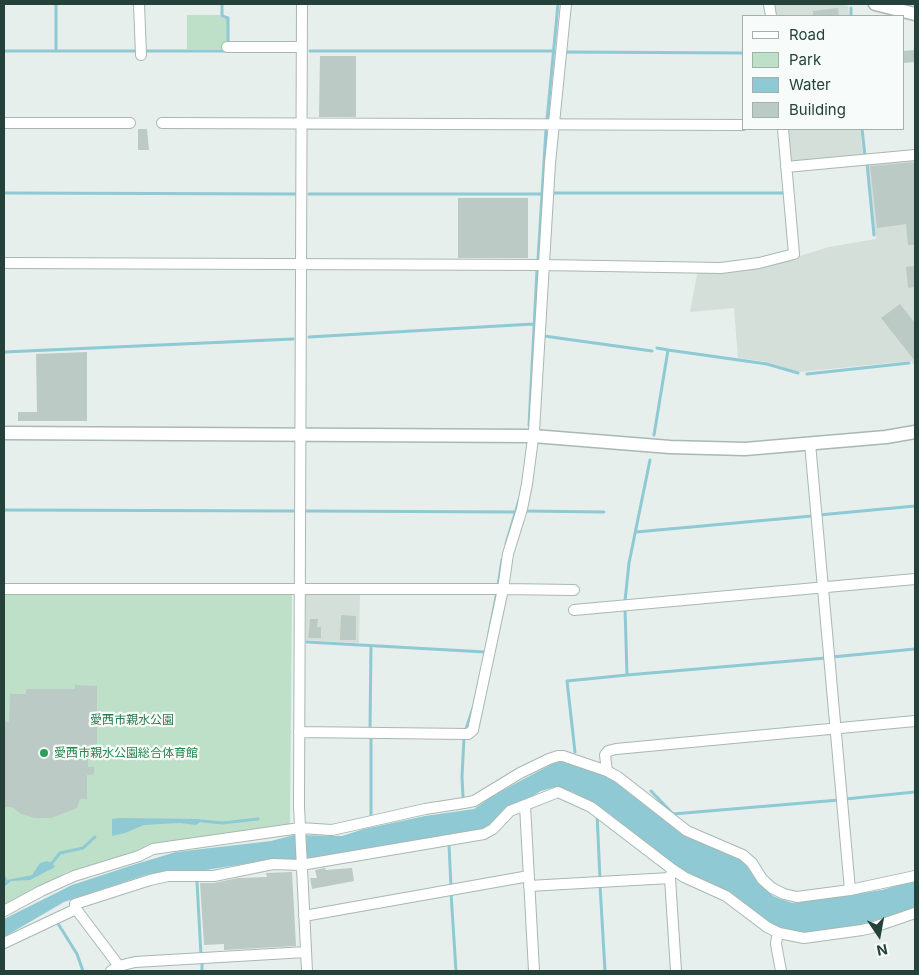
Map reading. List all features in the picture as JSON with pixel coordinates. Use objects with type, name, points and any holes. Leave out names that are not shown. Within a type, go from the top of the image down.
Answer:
[{"type":"street","points":[[139,4],[141,51]]},
{"type":"street","points":[[302,4],[300,124],[301,434],[299,732],[301,864],[307,971]]},
{"type":"street","points":[[299,732],[468,734],[473,730],[503,589],[508,554],[522,509],[534,431],[553,124],[566,4]]},
{"type":"street","points":[[875,4],[915,14]]},
{"type":"street","points":[[227,48],[302,47]]},
{"type":"street","points":[[4,123],[130,123]]},
{"type":"street","points":[[162,124],[742,125]]},
{"type":"street","points":[[4,263],[543,264],[721,268],[759,263],[794,254],[782,130]]},
{"type":"street","points":[[786,167],[915,155]]},
{"type":"street","points":[[4,433],[533,436],[670,447],[745,448],[886,437],[915,432]]},
{"type":"street","points":[[810,443],[850,890]]},
{"type":"street","points":[[574,610],[915,579]]},
{"type":"street","points":[[4,589],[574,590]]},
{"type":"street","points":[[607,771],[605,755],[608,751],[616,749],[915,721]]},
{"type":"street","points":[[4,911],[41,890],[74,876],[138,856],[153,849],[300,830],[332,830],[425,808],[464,803],[474,800],[520,773],[558,756],[607,771],[618,777],[687,831],[743,855],[752,863],[762,879],[772,888],[784,894],[798,897],[850,890],[915,876]]},
{"type":"street","points":[[306,952],[135,962],[115,969],[76,909],[75,904],[168,876],[214,876],[273,864],[301,864],[484,834],[493,829],[510,811],[558,792],[591,806],[671,873],[676,971]]},
{"type":"street","points":[[525,804],[534,971]]},
{"type":"street","points":[[304,916],[529,881],[671,873],[684,876],[726,896],[766,927],[779,933],[804,938],[862,930],[915,913]]},
{"type":"street","points":[[4,943],[76,909]]},
{"type":"street","points":[[779,933],[776,944],[781,971]]},
{"type":"shaded area","points":[[773,4],[840,4],[848,6],[849,15],[774,15]]},
{"type":"shaded area","points":[[786,130],[860,130],[863,156],[789,164]]},
{"type":"shaded area","points":[[915,157],[915,367],[911,361],[799,372],[768,362],[738,358],[734,308],[690,312],[698,269],[790,259],[829,247],[876,239],[868,162]]},
{"type":"shaded area","points":[[306,592],[360,592],[359,643],[306,640]]},
{"type":"green space","points":[[187,15],[220,15],[221,18],[227,19],[227,49],[187,49]]},
{"type":"green space","name":"愛西市親水公園","points":[[4,591],[292,594],[290,826],[136,853],[67,872],[4,907]]},
{"type":"water","points":[[564,761],[593,770],[611,779],[685,836],[742,860],[761,885],[773,896],[793,903],[882,890],[915,880],[915,907],[866,924],[802,934],[788,931],[766,923],[730,892],[687,875],[573,792],[555,787],[541,791],[528,799],[511,805],[482,832],[308,861],[269,860],[206,870],[169,871],[145,875],[64,902],[4,937],[4,919],[72,885],[136,864],[176,852],[271,841],[294,835],[342,836],[364,829],[425,816],[474,809],[494,795],[554,763]]},
{"type":"water","points":[[112,819],[200,819],[202,821],[196,825],[180,823],[144,825],[112,836]]},
{"type":"water","points":[[47,861],[55,867],[30,880],[11,881],[4,887],[4,883],[7,880],[32,875],[40,863]]},
{"type":"building","points":[[838,8],[839,15],[813,15],[813,11]]},
{"type":"building","points":[[915,50],[915,62],[904,63],[904,51]]},
{"type":"building","points":[[320,56],[356,56],[356,117],[319,117]]},
{"type":"building","points":[[138,129],[147,129],[149,150],[138,150]]},
{"type":"building","points":[[915,162],[915,245],[908,245],[906,224],[877,228],[870,166]]},
{"type":"building","points":[[458,198],[528,198],[528,258],[458,258]]},
{"type":"building","points":[[915,266],[915,287],[908,288],[906,267]]},
{"type":"building","points":[[900,304],[915,323],[915,361],[881,318]]},
{"type":"building","points":[[87,352],[87,421],[18,421],[18,412],[37,412],[36,354]]},
{"type":"building","points":[[341,615],[356,616],[356,640],[340,640]]},
{"type":"building","points":[[310,619],[318,619],[317,627],[321,627],[321,638],[308,638]]},
{"type":"building","points":[[75,685],[97,686],[97,744],[88,745],[88,767],[94,767],[94,774],[87,775],[87,799],[80,799],[77,808],[51,818],[35,818],[21,814],[12,807],[4,807],[4,721],[9,722],[10,694],[26,694],[26,689],[75,689]]},
{"type":"building","points":[[325,868],[326,870],[352,868],[354,881],[312,889],[310,878],[317,878],[315,870]]},
{"type":"building","points":[[292,872],[296,946],[224,950],[224,944],[204,945],[200,883],[214,883],[238,878],[267,877],[266,873]]},
{"type":"waterway","points":[[4,51],[56,51],[56,4]]},
{"type":"waterway","points":[[222,4],[222,16],[228,18],[228,43]]},
{"type":"waterway","points":[[547,120],[558,4]]},
{"type":"waterway","points":[[851,8],[851,15]]},
{"type":"waterway","points":[[56,51],[228,51]]},
{"type":"waterway","points":[[310,51],[554,51]]},
{"type":"waterway","points":[[565,52],[742,53]]},
{"type":"waterway","points":[[538,260],[546,129]]},
{"type":"waterway","points":[[862,130],[865,156]]},
{"type":"waterway","points":[[867,163],[874,235]]},
{"type":"waterway","points":[[4,193],[295,194]]},
{"type":"waterway","points":[[553,193],[785,193]]},
{"type":"waterway","points":[[309,194],[542,194]]},
{"type":"waterway","points":[[529,425],[537,270]]},
{"type":"waterway","points":[[309,337],[533,324]]},
{"type":"waterway","points":[[544,336],[652,351]]},
{"type":"waterway","points":[[4,352],[293,339]]},
{"type":"waterway","points":[[654,435],[668,350],[657,348]]},
{"type":"waterway","points":[[668,350],[767,364],[798,373]]},
{"type":"waterway","points":[[807,374],[909,363]]},
{"type":"waterway","points":[[625,601],[629,563],[650,460]]},
{"type":"waterway","points":[[506,544],[519,500]]},
{"type":"waterway","points":[[819,515],[915,506]]},
{"type":"waterway","points":[[4,510],[293,511]]},
{"type":"waterway","points":[[307,511],[517,512]]},
{"type":"waterway","points":[[525,511],[604,512]]},
{"type":"waterway","points":[[636,532],[812,516]]},
{"type":"waterway","points":[[498,586],[502,560]]},
{"type":"waterway","points":[[489,633],[497,592]]},
{"type":"waterway","points":[[575,752],[567,681],[627,675],[625,608]]},
{"type":"waterway","points":[[307,642],[485,652]]},
{"type":"waterway","points":[[370,728],[371,646]]},
{"type":"waterway","points":[[832,657],[915,649]]},
{"type":"waterway","points":[[627,675],[826,658]]},
{"type":"waterway","points":[[466,729],[473,708]]},
{"type":"waterway","points":[[371,737],[371,815]]},
{"type":"waterway","points":[[463,797],[464,737]]},
{"type":"waterway","points":[[651,791],[673,814],[839,800]]},
{"type":"waterway","points":[[845,799],[915,792]]},
{"type":"waterway","points":[[597,814],[600,879]]},
{"type":"waterway","points":[[202,821],[222,823],[258,819]]},
{"type":"waterway","points":[[52,863],[60,853],[83,848],[95,837]]},
{"type":"waterway","points":[[449,845],[451,887]]},
{"type":"waterway","points":[[4,877],[6,881]]},
{"type":"waterway","points":[[197,882],[201,955]]},
{"type":"waterway","points":[[600,885],[605,971]]},
{"type":"waterway","points":[[451,893],[456,971]]},
{"type":"waterway","points":[[57,922],[77,954],[83,971]]},
{"type":"waterway","points":[[202,961],[202,971]]},
{"type":"place","name":"愛西市親水公園総合体育館","points":[[44,753]]}]
